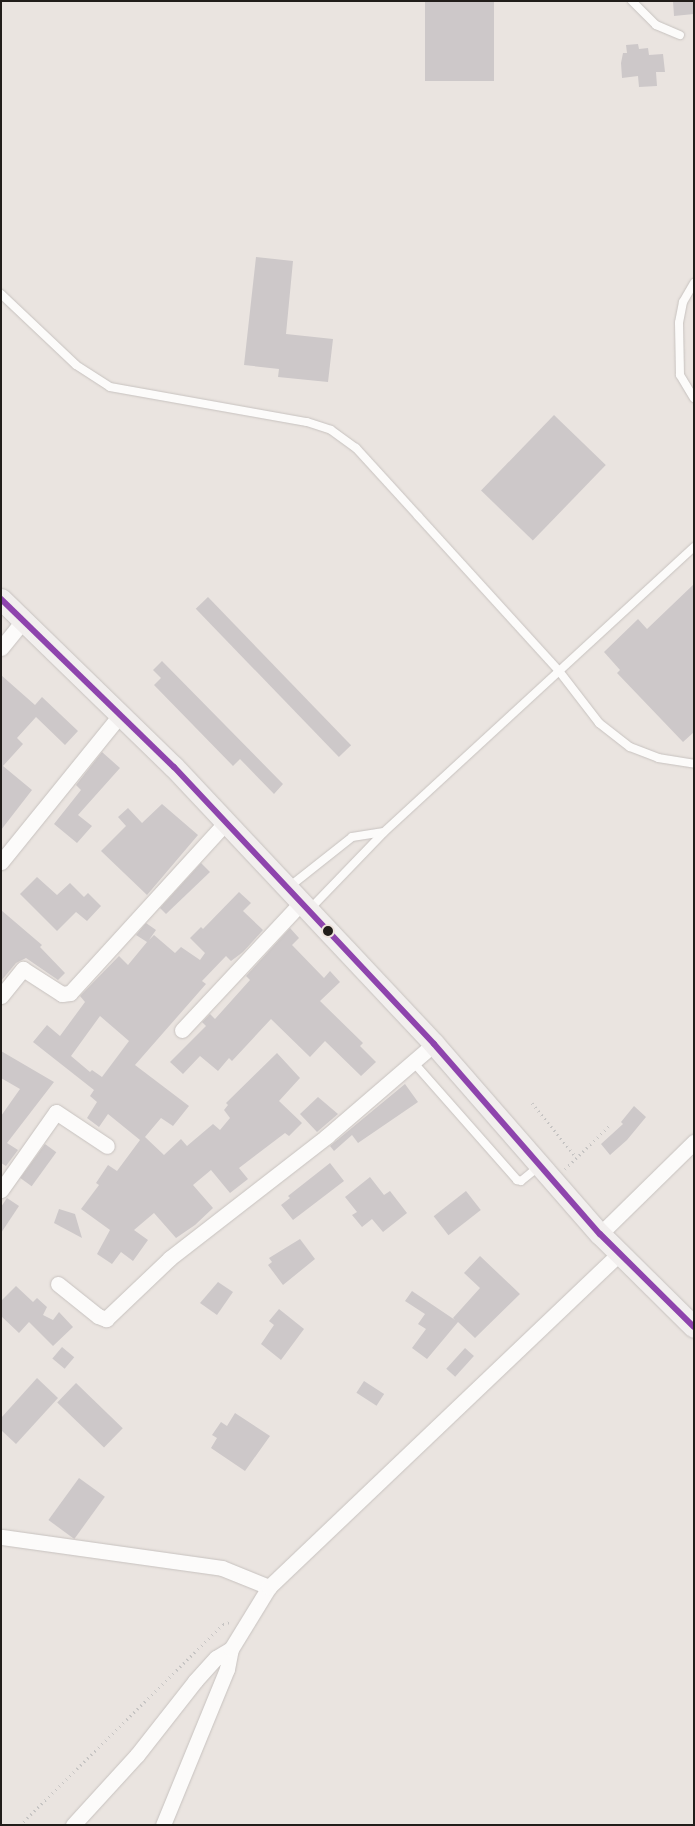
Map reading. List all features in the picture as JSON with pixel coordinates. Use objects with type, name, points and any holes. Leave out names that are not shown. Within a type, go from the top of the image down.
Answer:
[{"type":"main road","points":[[1,599],[226,822],[434,1044],[538,1167],[600,1234],[694,1327]]},
{"type":"street","points":[[1,648],[23,621]]},
{"type":"street","points":[[1,862],[120,715]]},
{"type":"street","points":[[1,996],[23,969],[62,994],[70,993],[226,822]]},
{"type":"street","points":[[182,1030],[299,901]]},
{"type":"street","points":[[58,1284],[98,1316],[106,1319],[170,1258],[278,1175],[414,1063],[434,1044]]},
{"type":"street","points":[[1,1190],[56,1112],[107,1146]]},
{"type":"street","points":[[600,1234],[694,1142]]},
{"type":"street","points":[[163,1825],[227,1669],[231,1649],[269,1587],[619,1254]]},
{"type":"street","points":[[2,1537],[222,1568],[269,1587]]},
{"type":"street","points":[[74,1825],[137,1755],[195,1681],[216,1658],[231,1649]]},
{"type":"lane","points":[[632,1],[656,25],[680,35]]},
{"type":"lane","points":[[694,284],[683,302],[679,323],[680,375],[694,398]]},
{"type":"lane","points":[[1,294],[76,365],[97,381],[110,387],[307,422],[331,430],[356,448],[559,671],[599,723],[630,748],[658,758],[694,764]]},
{"type":"lane","points":[[299,901],[384,832],[694,547]]},
{"type":"lane","points":[[299,901],[352,837],[384,832]]},
{"type":"lane","points":[[414,1063],[517,1180],[521,1181],[538,1167]]},
{"type":"path","points":[[532,1103],[576,1157]]},
{"type":"path","points":[[554,1183],[576,1157],[609,1126]]},
{"type":"path","points":[[20,1825],[223,1624],[250,1617]]},
{"type":"building","points":[[425,1],[494,1],[494,81],[425,81]]},
{"type":"building","points":[[673,1],[694,1],[694,14],[674,16]]},
{"type":"building","points":[[638,44],[639,49],[648,48],[649,55],[663,54],[665,72],[656,72],[657,86],[639,87],[638,76],[622,78],[621,63],[623,53],[627,53],[626,45]]},
{"type":"building","points":[[256,257],[293,261],[286,334],[333,339],[328,382],[278,377],[279,369],[244,365]]},
{"type":"building","points":[[554,415],[606,465],[533,541],[481,491]]},
{"type":"building","points":[[694,584],[694,732],[683,742],[617,673],[620,670],[604,652],[638,619],[647,629]]},
{"type":"building","points":[[208,597],[351,745],[339,757],[196,609]]},
{"type":"building","points":[[162,661],[283,784],[274,794],[240,759],[233,766],[154,685],[161,678],[153,670]]},
{"type":"building","points":[[1,675],[35,705],[42,697],[78,731],[65,745],[36,717],[17,738],[23,744],[3,766],[32,790],[1,830]]},
{"type":"building","points":[[102,752],[120,768],[78,815],[92,826],[77,843],[54,824],[81,790],[76,785]]},
{"type":"building","points":[[162,804],[198,835],[147,895],[101,851],[126,826],[118,817],[128,808],[142,823]]},
{"type":"building","points":[[201,863],[210,872],[166,914],[160,908]]},
{"type":"building","points":[[37,877],[57,895],[70,883],[84,897],[88,893],[101,906],[87,921],[76,912],[57,931],[20,894]]},
{"type":"building","points":[[239,892],[251,903],[243,911],[263,930],[243,952],[231,961],[226,956],[202,981],[206,984],[135,1065],[189,1106],[173,1126],[161,1118],[145,1137],[164,1155],[181,1139],[187,1146],[213,1124],[220,1130],[230,1118],[224,1110],[228,1105],[226,1103],[277,1053],[300,1078],[279,1101],[302,1123],[289,1136],[285,1133],[239,1168],[248,1179],[230,1193],[211,1170],[193,1185],[213,1208],[195,1225],[176,1238],[154,1213],[134,1230],[148,1240],[133,1261],[121,1252],[112,1264],[97,1254],[110,1230],[81,1209],[99,1185],[96,1183],[108,1165],[117,1171],[140,1140],[108,1114],[99,1127],[87,1118],[97,1102],[90,1096],[94,1090],[33,1042],[47,1025],[60,1036],[85,1002],[80,996],[119,956],[128,965],[147,942],[136,935],[146,923],[156,930],[149,940],[154,935],[175,953],[181,947],[200,960],[205,953],[190,938],[201,927],[203,929]],"holes":[[[100,1016],[129,1041],[102,1077],[92,1070],[90,1072],[71,1056]]]},
{"type":"building","points":[[1,910],[42,945],[40,947],[65,973],[58,980],[26,958],[16,963],[1,981]]},
{"type":"building","points":[[290,928],[299,938],[292,945],[324,978],[330,971],[340,982],[320,1001],[363,1043],[360,1046],[376,1062],[361,1076],[325,1041],[310,1057],[271,1019],[232,1061],[229,1058],[218,1071],[200,1056],[183,1074],[170,1062],[206,1026],[202,1022],[210,1014],[215,1019],[250,980],[246,976]]},
{"type":"building","points":[[1,1051],[54,1082],[7,1143],[18,1150],[6,1166],[1,1163],[1,1116],[20,1089],[1,1078]]},
{"type":"building","points":[[405,1084],[418,1102],[358,1143],[352,1135],[334,1151],[330,1146]]},
{"type":"building","points":[[318,1097],[338,1114],[317,1132],[300,1114]]},
{"type":"building","points":[[634,1106],[646,1117],[627,1140],[610,1155],[601,1144],[623,1124],[621,1122]]},
{"type":"building","points":[[45,1144],[56,1152],[32,1186],[20,1178]]},
{"type":"building","points":[[330,1163],[344,1181],[293,1220],[281,1205],[290,1198],[288,1196]]},
{"type":"building","points":[[370,1177],[384,1195],[390,1191],[407,1213],[383,1232],[372,1219],[362,1227],[352,1215],[357,1212],[345,1197]]},
{"type":"building","points":[[466,1191],[481,1210],[448,1235],[434,1216]]},
{"type":"building","points":[[7,1198],[19,1206],[1,1233],[1,1207]]},
{"type":"building","points":[[59,1209],[75,1214],[82,1238],[54,1223]]},
{"type":"building","points":[[300,1239],[315,1259],[283,1285],[268,1265],[272,1262],[269,1258]]},
{"type":"building","points":[[480,1256],[520,1294],[475,1338],[458,1322],[427,1359],[412,1348],[426,1329],[418,1324],[425,1314],[405,1301],[412,1291],[455,1320],[453,1318],[480,1288],[464,1273]]},
{"type":"building","points":[[218,1282],[233,1292],[217,1315],[200,1303]]},
{"type":"building","points":[[16,1286],[33,1302],[37,1298],[47,1307],[43,1315],[53,1320],[59,1312],[73,1327],[53,1346],[29,1322],[19,1333],[1,1316],[1,1301]]},
{"type":"building","points":[[279,1309],[304,1329],[281,1360],[261,1344],[274,1325],[269,1321]]},
{"type":"building","points":[[62,1347],[74,1357],[65,1369],[52,1358]]},
{"type":"building","points":[[465,1348],[474,1356],[455,1377],[446,1369]]},
{"type":"building","points":[[37,1378],[58,1398],[16,1444],[1,1430],[1,1418]]},
{"type":"building","points":[[364,1381],[384,1394],[377,1406],[356,1393]]},
{"type":"building","points":[[76,1383],[123,1428],[104,1448],[57,1402]]},
{"type":"building","points":[[235,1413],[270,1436],[245,1471],[211,1448],[217,1438],[212,1435],[221,1422],[227,1426]]},
{"type":"building","points":[[79,1478],[105,1497],[74,1539],[48,1520]]},
{"type":"transit line","points":[[1,599],[174,767],[434,1044],[600,1234],[694,1327]]}]
